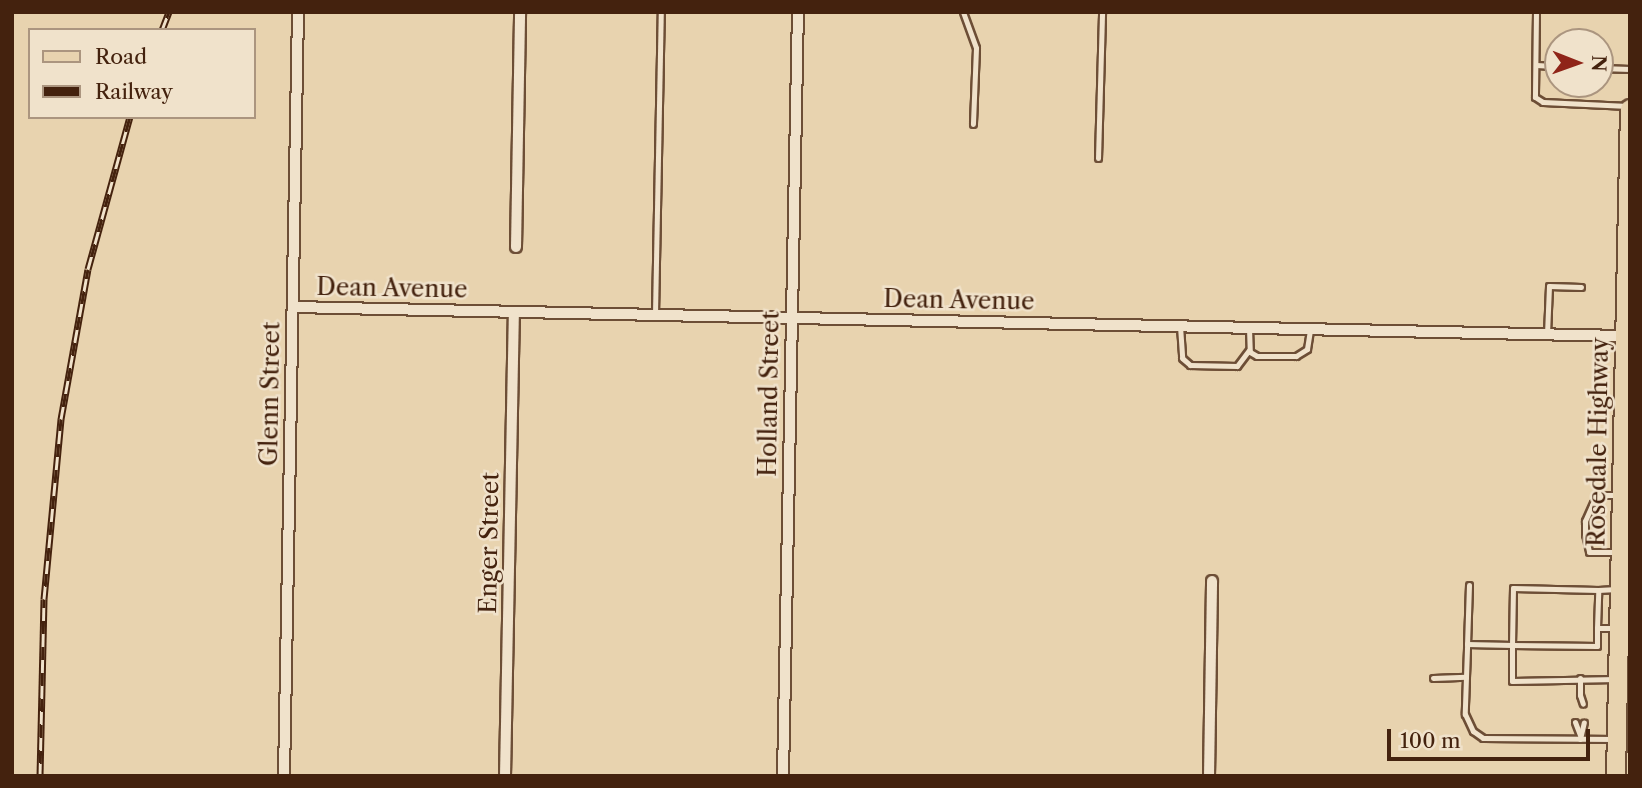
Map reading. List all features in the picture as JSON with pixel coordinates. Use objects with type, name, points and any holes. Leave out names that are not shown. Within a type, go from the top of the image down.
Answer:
[{"type":"main road","name":"Rosedale Highway","points":[[1616,776],[1630,108]]},
{"type":"street","name":"Glenn Street","points":[[284,776],[298,12]]},
{"type":"street","points":[[516,247],[520,12]]},
{"type":"street","name":"Holland Street","points":[[783,776],[798,12]]},
{"type":"street","name":"Dean Avenue","points":[[293,307],[1627,337]]},
{"type":"street","name":"Enger Street","points":[[505,776],[514,312]]},
{"type":"street","points":[[1209,776],[1212,581]]},
{"type":"lane","points":[[655,315],[660,12]]},
{"type":"lane","points":[[963,12],[976,48],[973,124]]},
{"type":"lane","points":[[1098,158],[1102,12]]},
{"type":"lane","points":[[1536,12],[1535,97],[1543,102],[1630,108]]},
{"type":"lane","points":[[1536,65],[1544,65]]},
{"type":"lane","points":[[1548,334],[1549,286],[1581,287]]},
{"type":"lane","points":[[1181,326],[1182,358],[1190,365],[1237,366],[1249,350],[1249,328]]},
{"type":"lane","points":[[1249,350],[1257,356],[1296,356],[1307,349],[1310,329]]},
{"type":"lane","points":[[1620,552],[1589,551],[1585,521],[1594,503],[1602,495],[1622,495]]},
{"type":"lane","points":[[1469,584],[1465,714],[1473,731],[1483,738],[1617,739]]},
{"type":"lane","points":[[1618,679],[1511,681],[1513,588],[1620,589]]},
{"type":"lane","points":[[1467,644],[1597,646],[1598,590]]},
{"type":"lane","points":[[1597,628],[1618,629]]},
{"type":"lane","points":[[1433,678],[1466,677]]},
{"type":"lane","points":[[1580,678],[1583,704]]},
{"type":"lane","points":[[1575,704],[1580,695]]},
{"type":"lane","points":[[1575,722],[1580,737]]},
{"type":"lane","points":[[1580,737],[1584,722]]},
{"type":"railway","points":[[163,28],[169,12]]},
{"type":"railway","points":[[40,776],[44,599],[61,419],[88,269],[129,119]]}]
